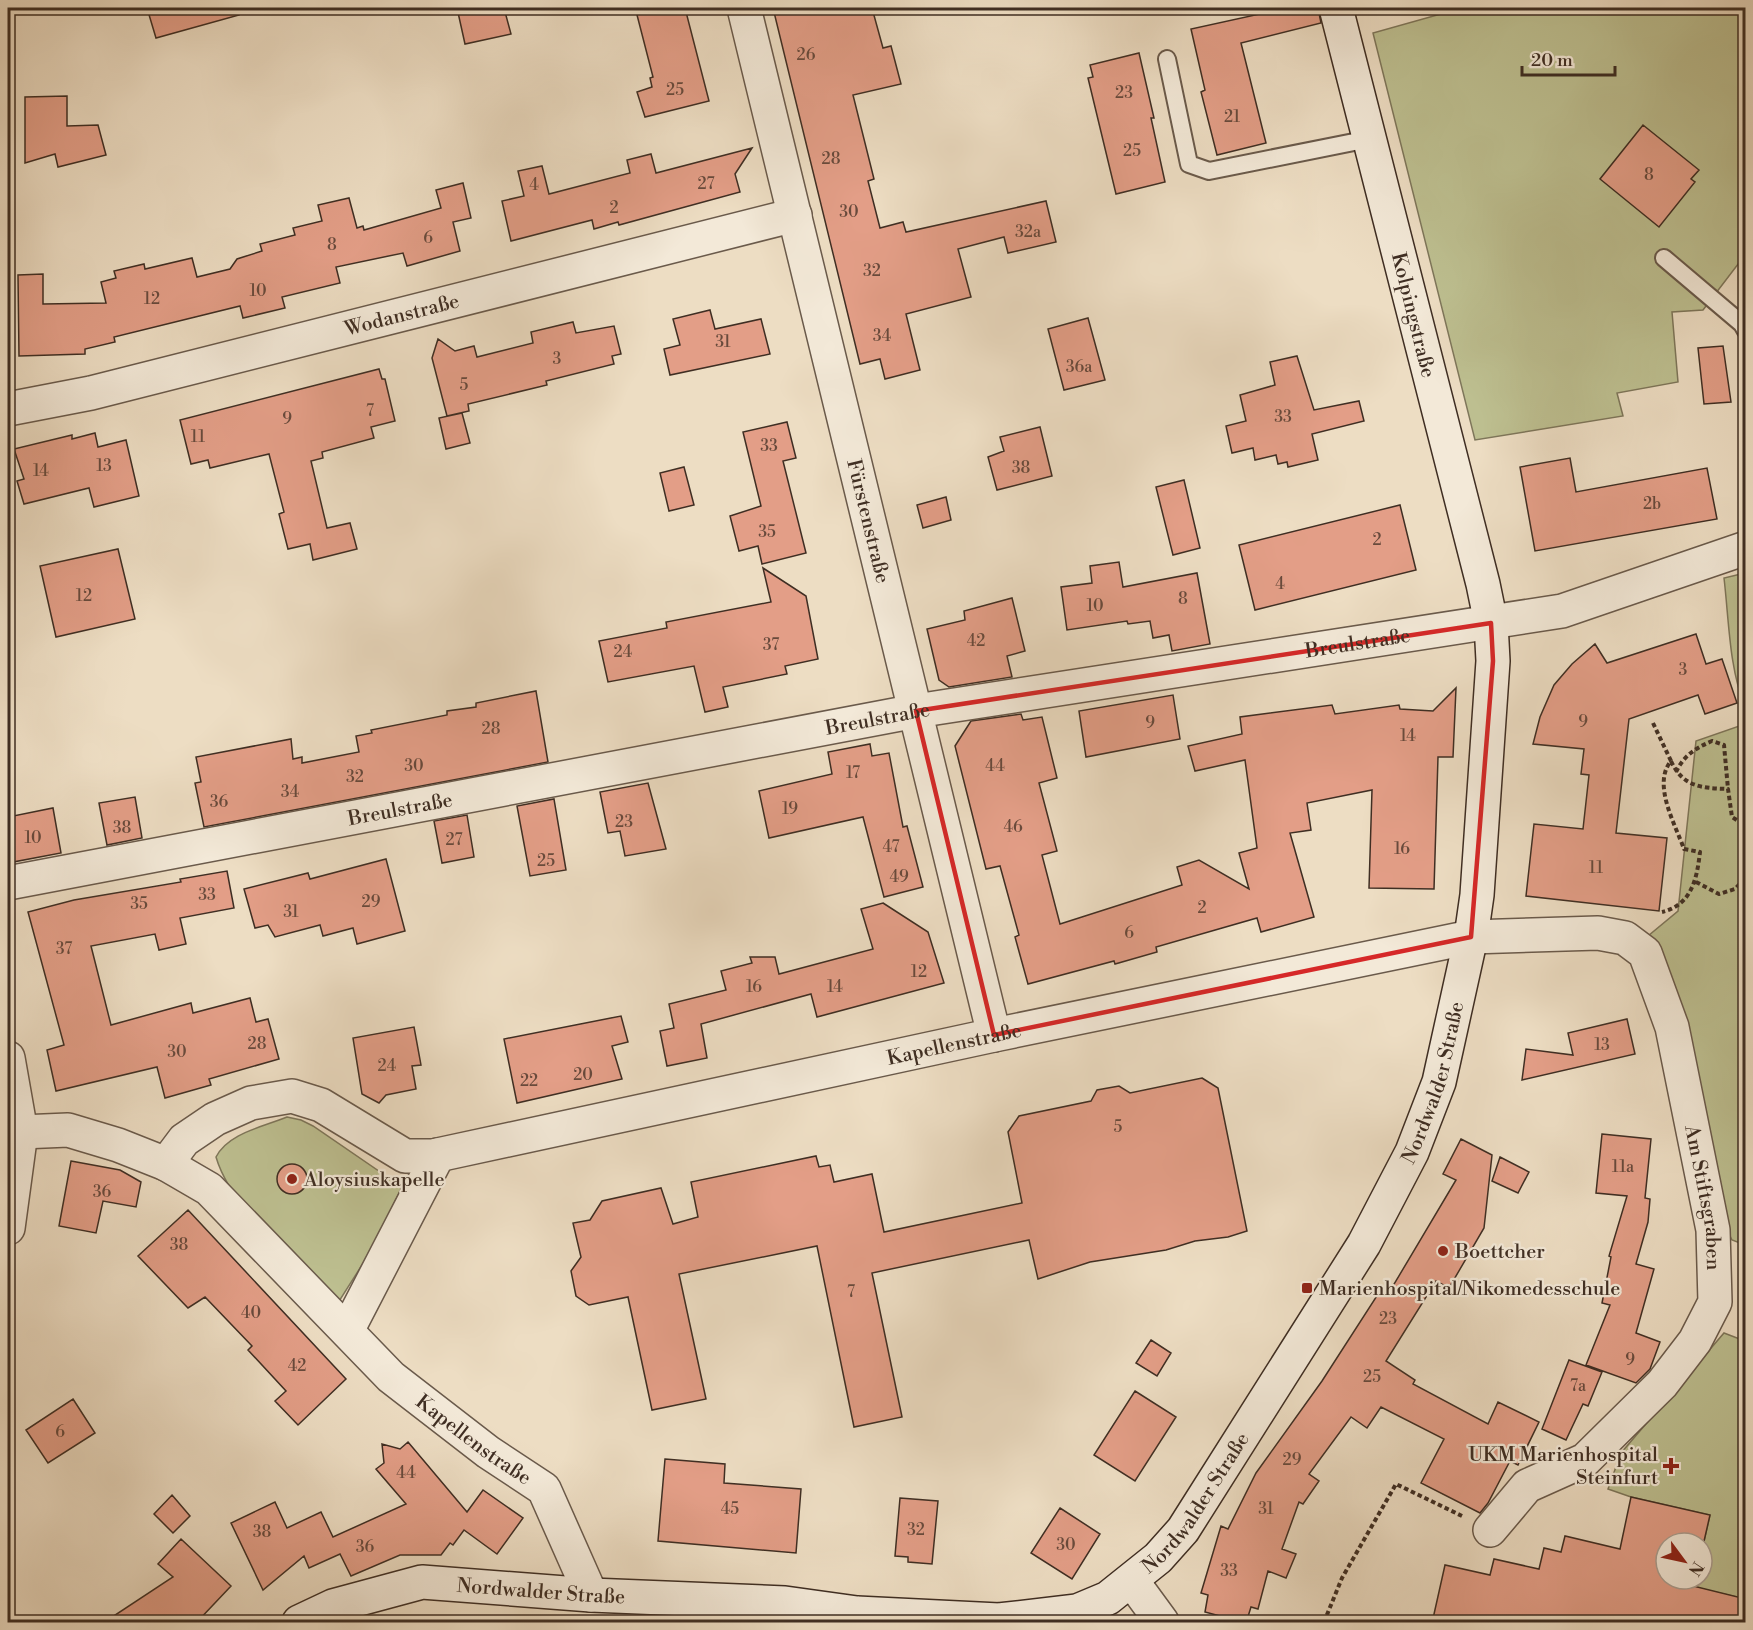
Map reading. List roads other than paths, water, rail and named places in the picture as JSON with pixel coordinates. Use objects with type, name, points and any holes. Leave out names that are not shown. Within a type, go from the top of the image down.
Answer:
[{"type":"street","name":"Fürstenstraße","points":[[744,8],[994,1035]]},
{"type":"street","name":"Kolpingstraße","points":[[1336,8],[1491,623]]},
{"type":"street","name":"Wodanstraße","points":[[8,409],[91,393],[795,214]]},
{"type":"street","name":"Breulstraße","points":[[8,883],[916,711],[1562,611],[1746,548]]},
{"type":"street","name":"Nordwalder Straße","points":[[299,1623],[333,1606],[422,1582],[591,1595],[785,1603],[856,1618],[1010,1619],[1077,1611],[1108,1598],[1132,1581],[1184,1530],[1329,1301],[1364,1244],[1401,1173],[1439,1082],[1471,937],[1487,771],[1493,661],[1491,623]]},
{"type":"street","name":"Am Stiftsgraben","points":[[1471,937],[1598,933],[1625,938],[1645,953],[1672,1027],[1713,1230],[1715,1302],[1695,1341],[1662,1384],[1581,1470],[1527,1486],[1490,1530]]},
{"type":"street","name":"Kapellenstraße","points":[[166,1164],[184,1140],[215,1119],[251,1104],[292,1096],[321,1106],[405,1156],[438,1155],[994,1035],[1471,937]]},
{"type":"street","points":[[8,1058],[21,1132],[8,1228]]},
{"type":"street","name":"Kapellenstraße","points":[[21,1132],[68,1130],[118,1145],[166,1164],[209,1189],[392,1377],[488,1452],[544,1489],[591,1595]]},
{"type":"street","points":[[347,1331],[438,1155]]},
{"type":"street","points":[[1132,1581],[1162,1623]]},
{"type":"lane","points":[[1167,59],[1189,164],[1209,171],[1370,139]]},
{"type":"lane","points":[[1664,258],[1742,324],[1746,331]]},
{"type":"place","name":"Aloysiuskapelle","points":[[292,1179]]},
{"type":"place","name":"Boettcher","points":[[1443,1251]]},
{"type":"place","name":"Marienhospital/Nikomedesschule","points":[[1307,1288]]},
{"type":"place","name":"UKM Marienhospital Steinfurt","points":[[1671,1466]]}]
